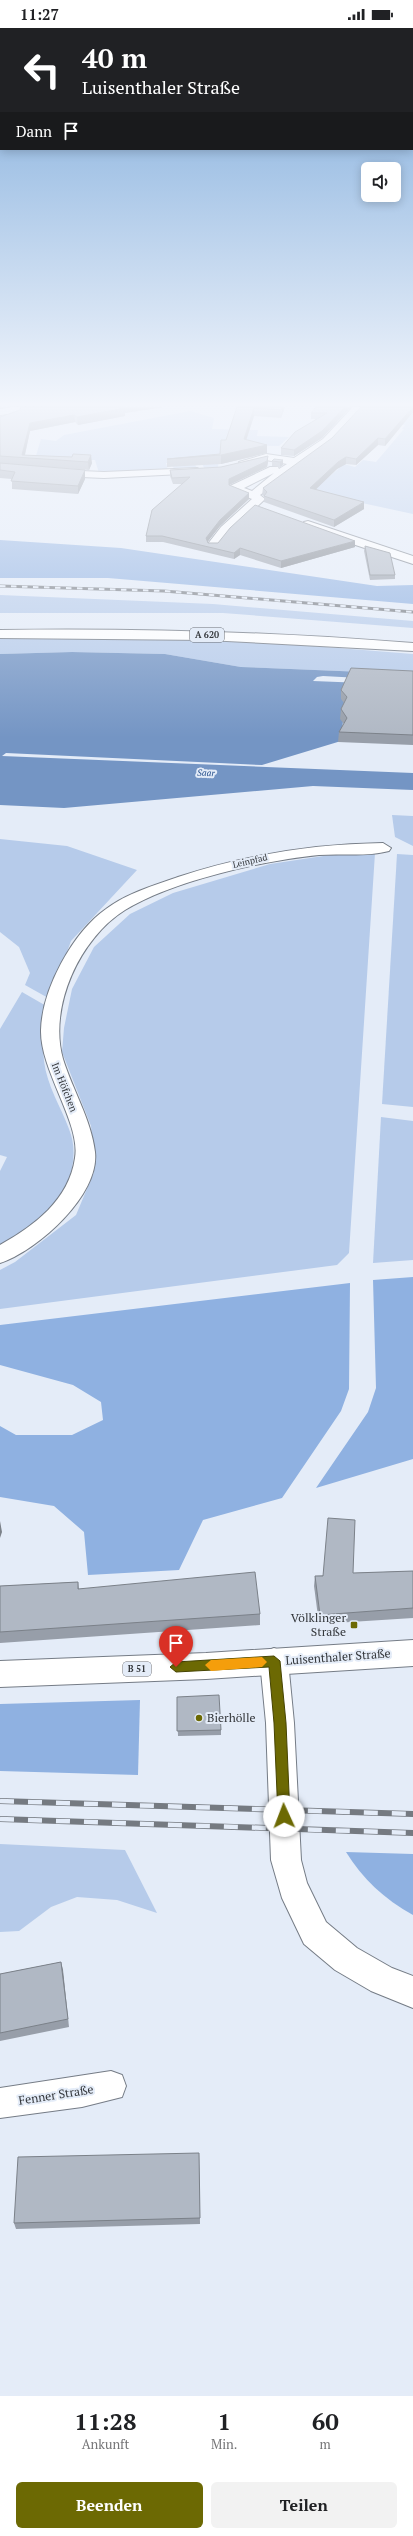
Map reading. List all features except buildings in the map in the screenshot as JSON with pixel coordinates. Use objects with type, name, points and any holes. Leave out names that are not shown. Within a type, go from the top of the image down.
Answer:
[{"type":"main road","name":"A 620","points":[[0,624],[249,627],[413,638]]},
{"type":"main road","name":"A 620","points":[[0,634],[148,633],[242,636],[413,647]]},
{"type":"main road","name":"Luisenthaler Straße","points":[[0,1674],[274,1661],[413,1652]]},
{"type":"main road","points":[[274,1661],[280,1723],[286,1860],[293,1887],[314,1933],[346,1959],[382,1980],[413,1992]]},
{"type":"street","points":[[213,545],[236,518]]},
{"type":"street","points":[[299,522],[413,560]]},
{"type":"street","name":"Leinpfad","points":[[123,905],[154,890],[227,866],[275,855],[349,848],[383,848]]},
{"type":"street","name":"Im Höfchen","points":[[0,1255],[56,1218],[78,1187],[86,1156],[81,1129],[70,1094],[54,1061],[50,1029],[57,997],[68,966],[83,941],[103,919],[123,905]]},
{"type":"street","name":"Fenner Straße","points":[[0,2103],[82,2092],[111,2086]]},
{"type":"shaded area","points":[[0,540],[121,548],[377,586],[413,585],[413,604],[108,578],[0,578]]},
{"type":"shaded area","points":[[0,595],[213,604],[413,621],[413,628],[223,613],[0,613]]},
{"type":"shaded area","points":[[0,637],[226,639],[413,654],[413,674],[241,667],[165,654],[72,652],[0,654]]},
{"type":"shaded area","points":[[392,815],[413,816],[413,846],[395,837]]},
{"type":"shaded area","points":[[0,839],[67,846],[137,870],[71,941],[50,999],[25,985],[30,973],[19,947],[0,932]]},
{"type":"shaded area","points":[[350,852],[375,853],[349,1253],[337,1265],[0,1309],[0,1270],[15,1262],[76,1215],[94,1172],[91,1126],[62,1052],[64,1028],[72,989],[94,947],[130,914],[173,893],[270,864]]},
{"type":"shaded area","points":[[397,854],[413,855],[413,1107],[382,1104]]},
{"type":"shaded area","points":[[22,992],[48,1007],[43,1054],[44,1061],[51,1088],[69,1129],[74,1150],[68,1181],[64,1191],[52,1209],[41,1220],[0,1245],[0,1171],[7,1157],[0,1155],[0,1029]]},
{"type":"shaded area","points":[[381,1117],[413,1121],[413,1260],[373,1263]]},
{"type":"shaded area","points":[[413,1277],[413,1459],[316,1488],[368,1412],[376,1388],[373,1280]]},
{"type":"shaded area","points":[[350,1283],[349,1389],[341,1411],[282,1498],[203,1520],[179,1570],[88,1575],[84,1532],[54,1506],[0,1497],[0,1426],[16,1435],[72,1435],[103,1420],[101,1402],[73,1385],[0,1365],[0,1325]]},
{"type":"shaded area","points":[[140,1700],[138,1775],[0,1771],[0,1704]]},
{"type":"shaded area","points":[[0,1844],[125,1850],[157,1913],[117,1900],[77,1897],[51,1907],[19,1931],[0,1932]]},
{"type":"shaded area","points":[[346,1852],[413,1854],[413,1915],[375,1888],[359,1871]]},
{"type":"water","name":"Saar","points":[[72,652],[165,654],[241,667],[413,674],[397,680],[323,676],[317,677],[313,681],[413,685],[345,701],[341,741],[262,765],[6,753],[2,756],[413,773],[413,790],[313,786],[64,808],[0,805],[0,654]]},
{"type":"railway","points":[[0,586],[164,591],[413,612]]},
{"type":"railway","points":[[0,1801],[413,1814]]},
{"type":"railway","points":[[0,1819],[413,1833]]},
{"type":"slow traffic","points":[[211,1665],[262,1662]]},
{"type":"place","name":"Völklinger Straße","points":[[354,1625]]},
{"type":"place","name":"Bierhölle","points":[[199,1718]]},
{"type":"route","points":[[176,1667],[274,1661],[282,1746],[284,1816]]}]
